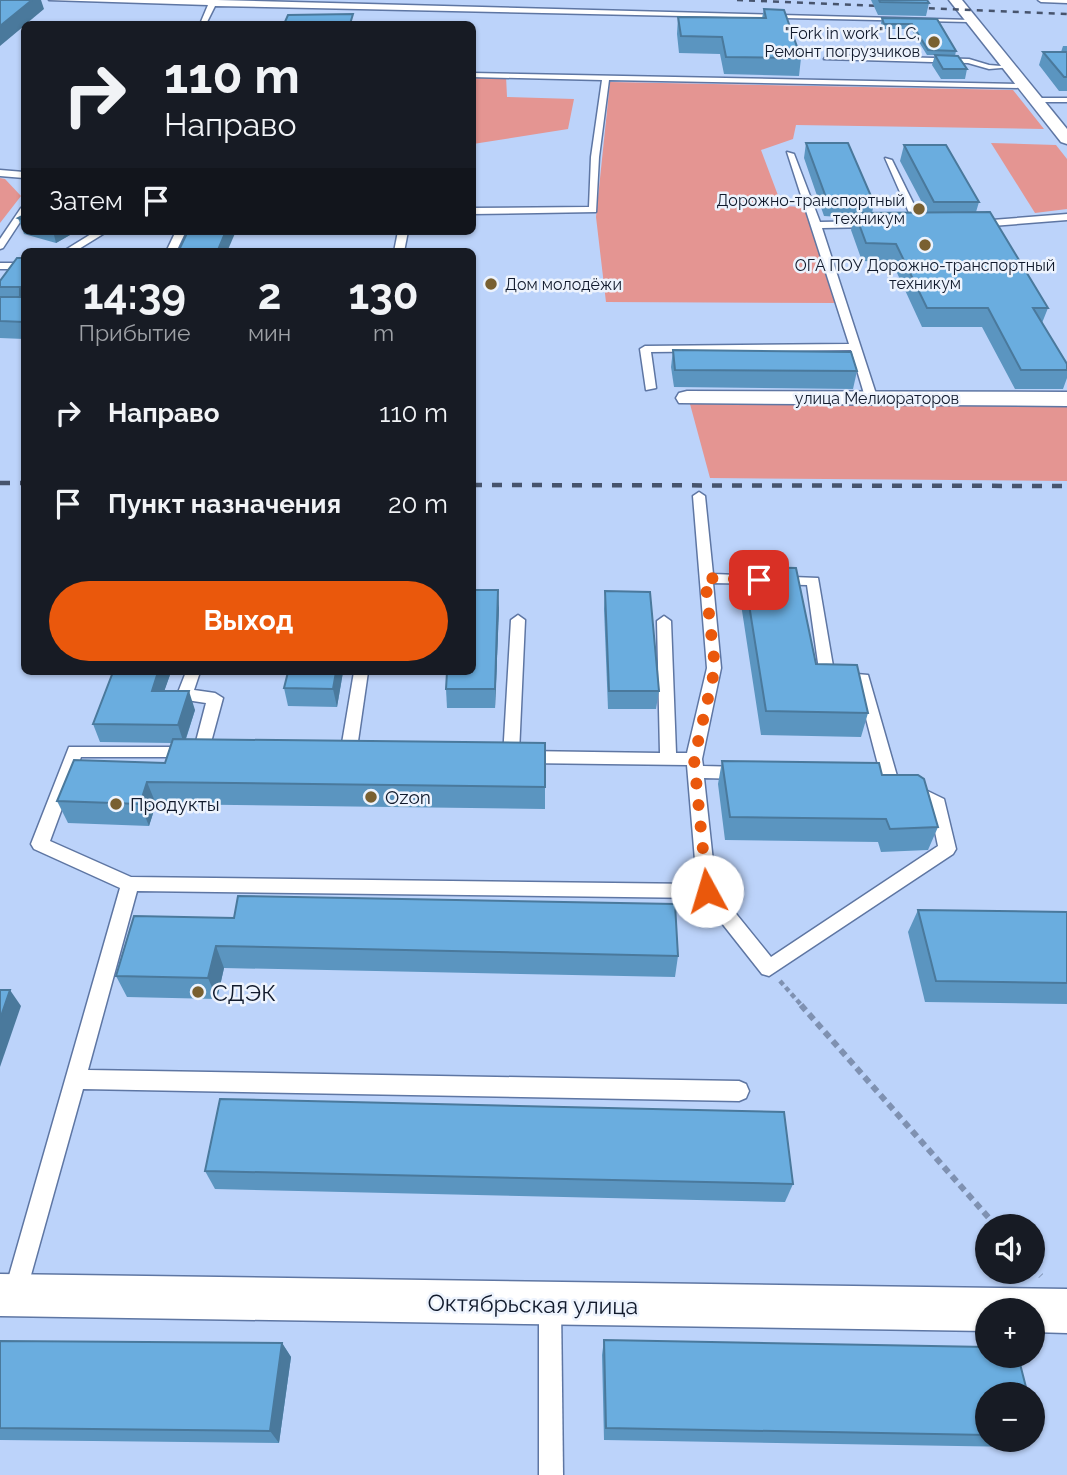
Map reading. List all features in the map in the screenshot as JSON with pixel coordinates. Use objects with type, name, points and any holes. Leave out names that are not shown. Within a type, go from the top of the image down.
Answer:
[{"type":"street","points":[[956,0],[969,20],[1067,139]]},
{"type":"street","name":"улица Мелиораторов","points":[[687,398],[1067,399]]},
{"type":"street","name":"Октябрьская улица","points":[[7,1295],[1067,1311]]},
{"type":"lane","points":[[52,0],[969,20]]},
{"type":"lane","points":[[1041,0],[1067,1]]},
{"type":"lane","points":[[204,21],[213,2]]},
{"type":"lane","points":[[827,57],[908,56],[969,61],[989,67],[1009,67]]},
{"type":"lane","points":[[476,75],[1024,86]]},
{"type":"lane","points":[[476,211],[593,210],[595,158],[606,77]]},
{"type":"lane","points":[[1035,100],[1067,100]]},
{"type":"lane","points":[[790,154],[816,225],[871,397]]},
{"type":"lane","points":[[888,160],[919,224]]},
{"type":"lane","points":[[0,173],[21,175]]},
{"type":"lane","points":[[0,246],[21,214]]},
{"type":"lane","points":[[973,224],[1067,217]]},
{"type":"lane","points":[[816,225],[880,224]]},
{"type":"lane","points":[[906,224],[932,224]]},
{"type":"lane","points":[[74,248],[96,235]]},
{"type":"lane","points":[[0,266],[21,266]]},
{"type":"lane","points":[[649,388],[645,349],[854,347]]},
{"type":"lane","points":[[699,496],[705,578],[715,668],[694,766],[707,891],[769,968],[947,849],[938,804],[882,776],[863,679],[827,677],[813,581],[705,578]]},
{"type":"lane","points":[[517,620],[504,757],[668,759],[694,766],[764,774]]},
{"type":"lane","points":[[664,621],[668,759]]},
{"type":"lane","points":[[192,675],[185,695],[215,698],[208,753],[75,751],[40,844],[130,884],[707,891]]},
{"type":"lane","points":[[348,755],[361,675]]},
{"type":"lane","points":[[7,1295],[75,1079],[130,884]]},
{"type":"lane","points":[[75,1079],[739,1091]]},
{"type":"lane","points":[[550,1304],[551,1475]]},
{"type":"path","points":[[769,968],[986,1214]]},
{"type":"shaded area","points":[[476,76],[506,76],[507,97],[574,99],[568,129],[476,144]]},
{"type":"shaded area","points":[[610,82],[1013,90],[1044,129],[796,125],[793,139],[761,150],[782,206],[805,207],[835,303],[606,302],[596,217]]},
{"type":"shaded area","points":[[991,143],[1056,145],[1067,159],[1067,209],[1035,213]]},
{"type":"shaded area","points":[[0,178],[5,179],[21,196],[0,223]]},
{"type":"shaded area","points":[[690,404],[1067,405],[1067,481],[710,478]]},
{"type":"building","points":[[0,0],[32,0],[0,26]]},
{"type":"building","points":[[879,0],[927,0],[929,3],[880,2]]},
{"type":"building","points":[[764,9],[784,10],[801,58],[726,57],[722,37],[681,36],[678,17],[766,18]]},
{"type":"building","points":[[353,14],[351,21],[285,21],[288,15]]},
{"type":"building","name":"\"Fork in work\" LLC, Ремонт погрузчиков","points":[[882,18],[937,19],[956,51],[928,50],[912,24],[884,24]]},
{"type":"building","points":[[1043,52],[1067,52],[1067,77],[1064,77]]},
{"type":"building","points":[[935,55],[958,56],[967,69],[943,69]]},
{"type":"building","points":[[806,143],[848,143],[874,203],[827,200]]},
{"type":"building","points":[[904,145],[946,145],[979,202],[934,202]]},
{"type":"building","points":[[990,212],[1048,308],[1033,308],[1067,364],[1067,370],[1021,370],[988,308],[927,308],[896,244],[866,243],[855,213]]},
{"type":"building","points":[[186,235],[224,235],[219,248],[180,248]]},
{"type":"building","points":[[17,258],[21,258],[21,322],[0,321],[0,297],[20,297],[20,287],[0,287],[0,281]]},
{"type":"building","points":[[673,350],[851,352],[857,371],[675,370]]},
{"type":"building","points":[[743,567],[796,568],[816,664],[857,665],[868,713],[766,711]]},
{"type":"building","points":[[476,590],[498,590],[495,689],[446,689],[447,675],[476,675]]},
{"type":"building","points":[[605,591],[650,592],[659,691],[609,691]]},
{"type":"building","points":[[112,675],[157,675],[152,691],[189,691],[178,725],[93,724]]},
{"type":"building","points":[[287,675],[335,675],[333,689],[284,688]]},
{"type":"building","points":[[173,739],[545,743],[545,787],[147,782],[140,804],[57,801],[74,760],[165,763]]},
{"type":"building","points":[[722,761],[879,763],[882,775],[918,775],[924,779],[938,827],[890,829],[886,819],[730,817]]},
{"type":"building","points":[[238,896],[675,904],[678,956],[216,946],[208,978],[116,976],[134,916],[234,918]]},
{"type":"building","points":[[918,910],[1067,912],[1067,983],[936,981]]},
{"type":"building","points":[[0,990],[10,990],[0,1019]]},
{"type":"building","points":[[220,1099],[784,1112],[793,1184],[205,1171]]},
{"type":"building","points":[[604,1340],[975,1347],[975,1368],[1021,1368],[1025,1382],[975,1382],[975,1435],[606,1428]]},
{"type":"building","points":[[0,1341],[282,1343],[270,1431],[0,1428]]},
{"type":"railway","points":[[737,0],[1067,14]]},
{"type":"railway","points":[[0,483],[21,483]]},
{"type":"railway","points":[[476,485],[1067,486]]},
{"type":"place","name":"\"Fork in work\" LLC, Ремонт погрузчиков","points":[[934,42]]},
{"type":"place","name":"Дорожно-транспортный техникум","points":[[919,209]]},
{"type":"place","name":"ОГА ПОУ Дорожно-транспортный техникум","points":[[925,245]]},
{"type":"place","name":"Дом молодёжи","points":[[491,284]]},
{"type":"place","name":"Ozon","points":[[371,797]]},
{"type":"place","name":"Продукты","points":[[116,804]]},
{"type":"place","name":"СДЭК","points":[[198,992]]},
{"type":"route","points":[[707,891],[694,759],[715,668],[705,578],[759,580]]}]
